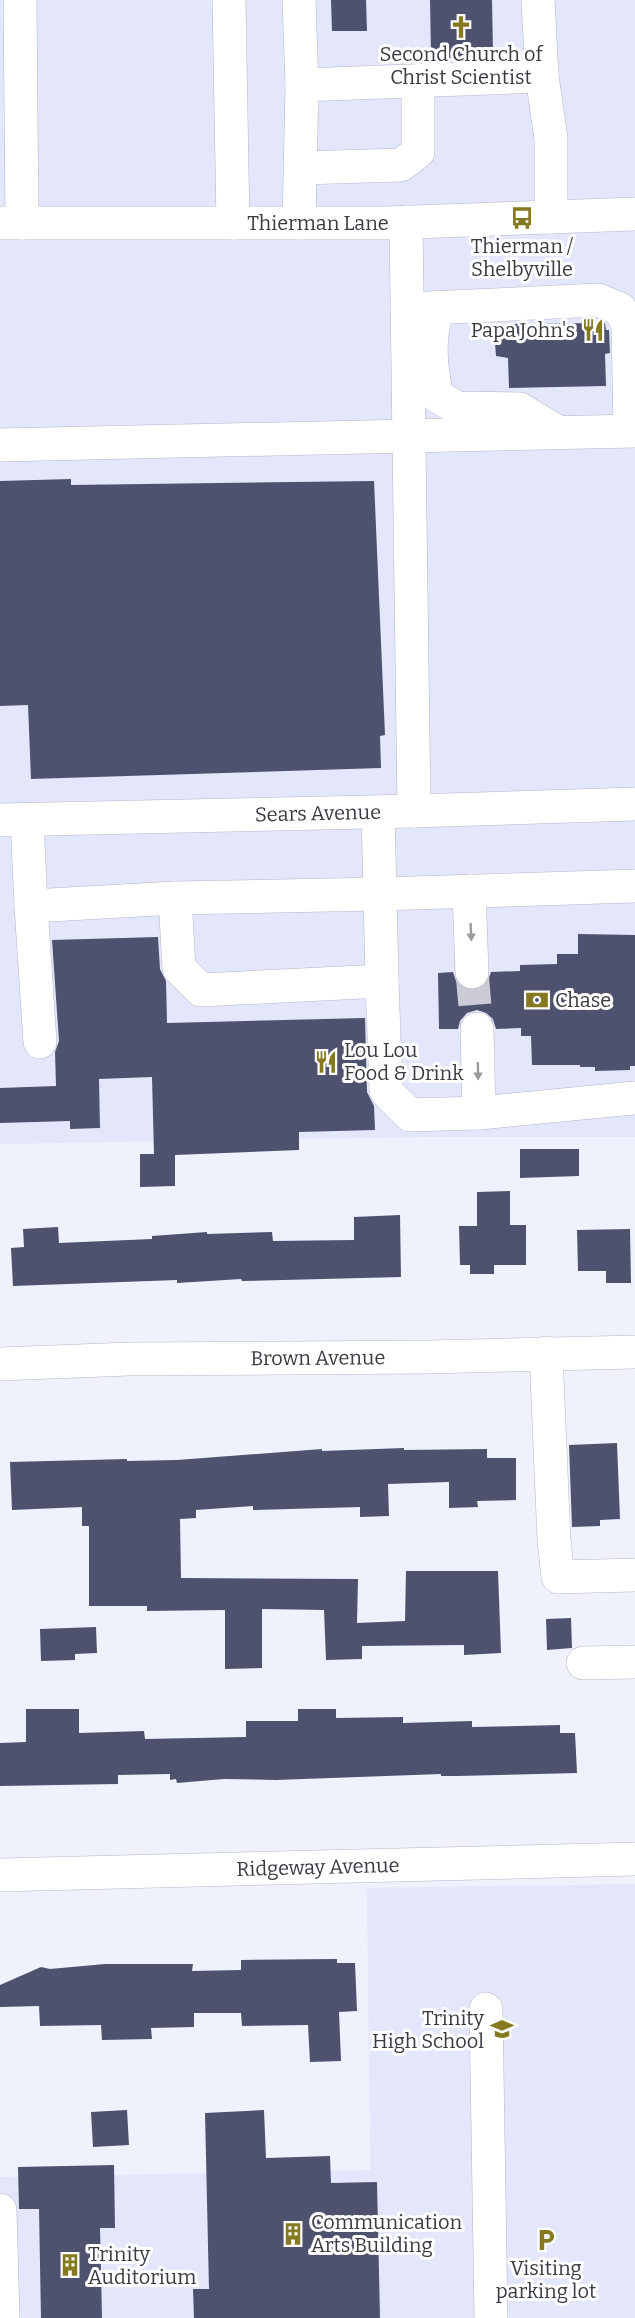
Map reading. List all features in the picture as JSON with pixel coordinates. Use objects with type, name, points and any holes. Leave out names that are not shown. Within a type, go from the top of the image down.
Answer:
[{"type":"street","points":[[11,224],[10,136],[20,0]]},
{"type":"street","points":[[229,0],[233,223]]},
{"type":"street","points":[[299,0],[302,85],[299,223]]},
{"type":"street","points":[[538,0],[542,76],[550,139],[551,217]]},
{"type":"street","points":[[302,85],[542,76]]},
{"type":"street","points":[[300,168],[401,165],[418,152],[418,81]]},
{"type":"street","name":"Thierman Lane","points":[[11,224],[406,222],[635,214]]},
{"type":"street","points":[[406,222],[422,308],[430,332],[431,370],[437,396],[458,408],[520,409],[558,432]]},
{"type":"street","points":[[0,445],[633,431],[628,325],[620,309],[598,300],[422,308]]},
{"type":"street","points":[[414,811],[409,435],[422,308]]},
{"type":"street","name":"Sears Avenue","points":[[14,820],[635,804]]},
{"type":"street","points":[[378,812],[386,1091],[410,1114],[479,1113],[635,1098]]},
{"type":"street","points":[[14,820],[31,906],[40,1042]]},
{"type":"street","points":[[31,906],[176,898],[635,886]]},
{"type":"street","points":[[469,891],[472,972]]},
{"type":"street","points":[[176,898],[179,968],[201,990],[382,981]]},
{"type":"street","points":[[477,1029],[479,1113]]},
{"type":"street","name":"Brown Avenue","points":[[0,1364],[129,1359],[429,1357],[635,1352]]},
{"type":"street","points":[[546,1353],[554,1540],[558,1577],[635,1575]]},
{"type":"street","points":[[583,1663],[635,1662]]},
{"type":"street","name":"Ridgeway Avenue","points":[[0,1875],[635,1859]]},
{"type":"street","points":[[486,2009],[491,2318]]},
{"type":"street","points":[[0,2210],[3,2318]]},
{"type":"shaded area","points":[[0,0],[635,0],[635,1137],[422,1137],[0,1144]]},
{"type":"shaded area","name":"Trinity High School","points":[[635,1884],[635,2318],[0,2318],[0,2177],[370,2170],[367,1888]]},
{"type":"building","points":[[331,0],[366,0],[367,31],[332,31]]},
{"type":"building","points":[[430,0],[492,0],[493,53],[482,53],[482,58],[439,58],[439,55],[431,55]]},
{"type":"building","points":[[605,323],[606,330],[609,330],[610,353],[605,354],[606,386],[509,388],[508,358],[496,356],[494,329],[507,327],[507,324]]},
{"type":"building","points":[[71,479],[71,485],[374,481],[385,735],[380,736],[381,768],[31,779],[28,705],[0,706],[0,481]]},
{"type":"building","name":"Chase","points":[[578,934],[635,935],[635,1066],[630,1066],[630,1070],[595,1071],[595,1067],[580,1067],[580,1065],[532,1065],[531,1036],[521,1036],[521,1028],[496,1029],[493,1019],[477,1010],[467,1013],[460,1021],[458,1029],[439,1029],[438,973],[453,972],[456,981],[463,988],[473,991],[481,988],[488,981],[491,972],[520,971],[520,965],[557,964],[557,954],[578,954]]},
{"type":"building","points":[[158,937],[160,969],[166,981],[167,1023],[365,1018],[367,1092],[374,1106],[375,1130],[299,1132],[299,1150],[175,1155],[175,1186],[140,1187],[140,1154],[154,1154],[152,1077],[99,1079],[100,1128],[70,1129],[70,1121],[0,1123],[0,1088],[56,1086],[55,1052],[59,1041],[52,940]]},
{"type":"building","points":[[520,1149],[579,1149],[579,1176],[520,1178]]},
{"type":"building","points":[[510,1191],[510,1225],[526,1225],[526,1265],[494,1265],[494,1274],[470,1274],[470,1265],[460,1265],[459,1226],[477,1226],[477,1192]]},
{"type":"building","points":[[400,1215],[401,1277],[242,1281],[241,1279],[177,1283],[177,1280],[13,1286],[11,1248],[24,1247],[23,1229],[58,1227],[59,1243],[152,1239],[152,1236],[207,1232],[207,1234],[272,1232],[273,1241],[354,1240],[354,1217]]},
{"type":"building","points":[[630,1229],[631,1283],[606,1283],[606,1271],[578,1271],[577,1230]]},
{"type":"building","points":[[617,1443],[620,1519],[600,1520],[600,1526],[572,1527],[569,1445]]},
{"type":"building","points":[[404,1448],[404,1450],[487,1449],[487,1458],[516,1458],[516,1500],[477,1501],[478,1507],[449,1508],[449,1482],[388,1484],[389,1516],[360,1517],[360,1507],[253,1510],[253,1506],[196,1510],[196,1518],[180,1519],[181,1578],[358,1579],[357,1623],[405,1621],[406,1571],[498,1571],[501,1653],[464,1655],[464,1645],[362,1646],[362,1659],[326,1660],[324,1610],[262,1609],[262,1668],[225,1669],[225,1610],[147,1611],[147,1606],[89,1606],[89,1526],[82,1526],[82,1507],[12,1510],[10,1462],[177,1460],[322,1449],[322,1451]]},
{"type":"building","points":[[571,1618],[572,1648],[547,1650],[546,1619]]},
{"type":"building","points":[[96,1627],[97,1653],[75,1654],[75,1660],[41,1661],[40,1629]]},
{"type":"building","points":[[26,1709],[79,1709],[79,1733],[144,1731],[145,1739],[246,1737],[246,1721],[298,1721],[298,1709],[336,1709],[336,1718],[403,1717],[403,1723],[472,1721],[472,1727],[560,1725],[560,1733],[575,1733],[577,1773],[457,1776],[441,1776],[441,1774],[276,1780],[224,1779],[177,1783],[176,1779],[170,1780],[170,1774],[118,1775],[118,1784],[0,1786],[0,1743],[26,1742]]},
{"type":"building","points":[[337,1959],[337,1963],[355,1963],[357,2011],[339,2012],[341,2061],[310,2062],[308,2025],[242,2026],[241,2013],[194,2013],[194,2027],[151,2028],[152,2039],[102,2040],[101,2025],[40,2026],[39,2006],[0,2007],[0,1985],[41,1967],[50,1969],[105,1964],[193,1964],[192,1971],[241,1970],[241,1960]]},
{"type":"building","points":[[127,2110],[129,2145],[93,2147],[91,2112]]},
{"type":"building","name":"Communication Arts Building","points":[[264,2110],[266,2158],[330,2156],[331,2183],[377,2182],[380,2318],[194,2318],[193,2289],[209,2289],[205,2113]]},
{"type":"building","name":"Trinity Auditorium","points":[[114,2165],[115,2228],[100,2228],[102,2318],[41,2318],[39,2209],[19,2209],[18,2167]]},
{"type":"tunnel","points":[[472,972],[477,1029]]},
{"type":"place","name":"Second Church of Christ Scientist","points":[[461,27]]},
{"type":"place","name":"Thierman / Shelbyville","points":[[522,218]]},
{"type":"place","name":"Papa John's","points":[[593,330]]},
{"type":"place","name":"Chase","points":[[537,1000]]},
{"type":"place","name":"Lou Lou Food & Drink","points":[[326,1062]]},
{"type":"place","name":"Trinity High School","points":[[502,2029]]},
{"type":"place","name":"Communication Arts Building","points":[[293,2234]]},
{"type":"place","name":"Visiting parking lot","points":[[546,2240]]},
{"type":"place","name":"Trinity Auditorium","points":[[70,2265]]}]
